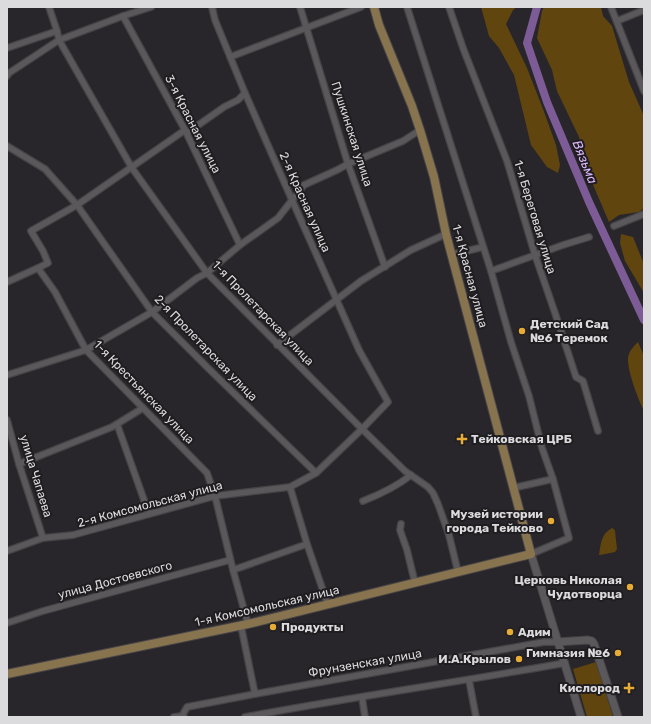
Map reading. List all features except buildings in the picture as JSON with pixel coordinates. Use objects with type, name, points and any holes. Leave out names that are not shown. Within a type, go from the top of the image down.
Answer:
[{"type":"main road","name":"1-я Красная улица","points":[[374,7],[379,25],[412,106],[434,177],[451,255],[531,554]]},
{"type":"main road","name":"1-я Комсомольская улица","points":[[7,674],[245,625],[531,554]]},
{"type":"street","name":"1-я Пролетарская улица","points":[[49,7],[59,40],[132,168],[207,273],[277,345],[405,471],[428,487],[433,493],[438,504],[449,535],[458,572]]},
{"type":"street","points":[[7,76],[9,73],[59,40],[150,7]]},
{"type":"street","name":"2-я Красная улица","points":[[212,7],[215,20],[245,93],[336,300],[359,350],[388,402]]},
{"type":"street","name":"Пушкинская улица","points":[[300,7],[348,164],[385,267]]},
{"type":"street","points":[[230,57],[361,7]]},
{"type":"street","points":[[407,7],[491,271],[511,342],[529,396],[542,448],[553,479],[569,538],[531,554],[581,717]]},
{"type":"street","name":"1-я Береговая улица","points":[[449,7],[463,48],[507,161],[535,255],[576,377],[583,381],[598,431]]},
{"type":"street","points":[[611,7],[644,91]]},
{"type":"street","points":[[617,21],[644,10]]},
{"type":"street","name":"3-я Красная улица","points":[[123,16],[186,132],[240,245]]},
{"type":"street","points":[[7,48],[57,31]]},
{"type":"street","points":[[7,282],[48,263],[44,251],[31,231],[77,205],[224,107],[238,100],[245,93]]},
{"type":"street","points":[[7,375],[86,350],[152,312],[196,278],[207,273],[240,245],[278,218],[304,185],[348,164],[403,141],[420,130]]},
{"type":"street","name":"2-я Пролетарская улица","points":[[7,146],[45,169],[77,205],[152,312],[316,473]]},
{"type":"street","points":[[614,226],[644,214]]},
{"type":"street","points":[[277,345],[361,281],[411,250],[446,234]]},
{"type":"street","points":[[491,271],[589,237]]},
{"type":"street","points":[[451,255],[483,247]]},
{"type":"street","name":"1-я Крестьянская улица","points":[[38,268],[55,292],[86,350],[207,473],[215,496],[245,625],[254,694]]},
{"type":"street","name":"2-я Комсомольская улица","points":[[7,551],[43,538],[74,536],[215,496],[290,487],[316,473],[388,402]]},
{"type":"street","points":[[19,464],[112,426],[143,408]]},
{"type":"street","name":"улица Чапаева","points":[[7,420],[9,432],[43,538]]},
{"type":"street","points":[[116,424],[149,514]]},
{"type":"street","points":[[363,501],[402,483],[411,475]]},
{"type":"street","points":[[513,488],[553,479]]},
{"type":"street","points":[[290,487],[328,605]]},
{"type":"street","points":[[401,524],[400,530],[415,582]]},
{"type":"street","points":[[233,570],[308,544]]},
{"type":"street","name":"улица Достоевского","points":[[7,623],[43,611],[230,560]]},
{"type":"street","points":[[557,642],[592,641],[618,717]]},
{"type":"street","name":"Фрунзенская улица","points":[[174,717],[183,716],[187,707],[544,642],[557,642]]},
{"type":"street","points":[[245,717],[565,663]]},
{"type":"street","points":[[469,680],[476,717]]},
{"type":"street","points":[[362,697],[365,717]]},
{"type":"shaded area","points":[[481,7],[517,7],[513,10],[506,24],[527,68],[556,145],[560,165],[558,173],[547,167],[531,145],[514,75],[499,48],[489,36]]},
{"type":"shaded area","points":[[544,7],[601,7],[603,16],[612,26],[629,82],[644,116],[644,208],[639,212],[619,215],[609,222],[588,173],[579,137],[557,91],[552,70],[537,38]]},
{"type":"shaded area","points":[[621,234],[633,237],[644,264],[644,293],[625,261],[620,243]]},
{"type":"shaded area","points":[[638,342],[644,356],[644,411],[630,374],[628,359],[630,352]]},
{"type":"shaded area","points":[[612,528],[615,531],[617,549],[615,552],[599,555],[604,536],[608,530]]},
{"type":"shaded area","points":[[596,662],[613,717],[587,717],[573,669]]},
{"type":"waterway","name":"Вязьма","points":[[537,7],[527,43],[547,102],[589,202],[644,320]]},
{"type":"place","name":"Детский Сад №6 Теремок","points":[[522,331]]},
{"type":"place","name":"Тейковская ЦРБ","points":[[462,439]]},
{"type":"place","name":"Музей истории города Тейково","points":[[551,521]]},
{"type":"place","name":"Церковь Николая Чудотворца","points":[[630,587]]},
{"type":"place","name":"Продукты","points":[[273,627]]},
{"type":"place","name":"Адим","points":[[510,632]]},
{"type":"place","name":"Гимназия №6","points":[[618,653]]},
{"type":"place","name":"И.А.Крылов","points":[[519,659]]},
{"type":"place","name":"Кислород","points":[[629,688]]}]
